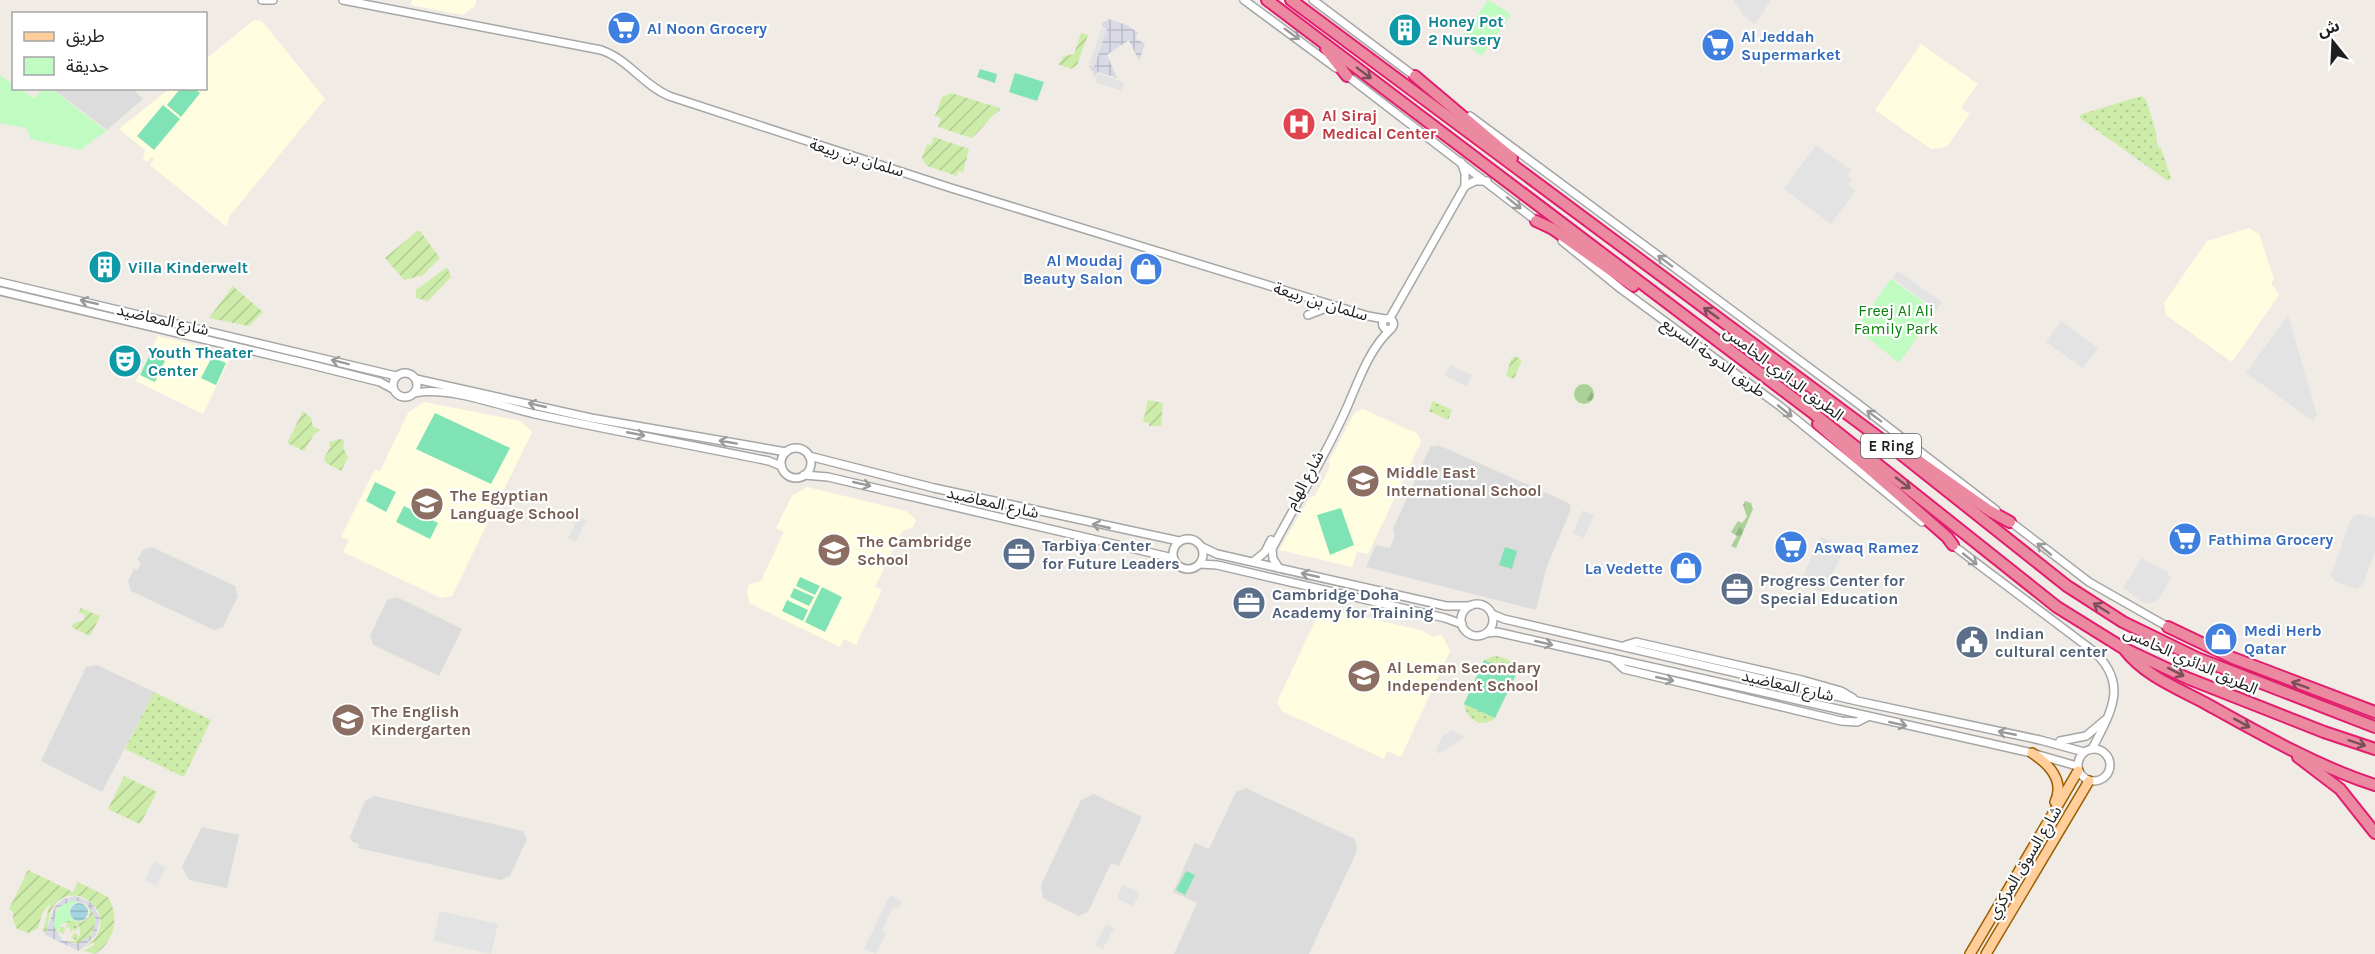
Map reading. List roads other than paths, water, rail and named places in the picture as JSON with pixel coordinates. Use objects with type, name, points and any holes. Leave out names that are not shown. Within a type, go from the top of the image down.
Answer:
[{"type":"highway","name":"الطريق الدائري الخامس","points":[[1267,0],[1812,413],[1934,507],[2037,592],[2122,648],[2218,691],[2375,749]]},
{"type":"highway","name":"الطريق الدائري الخامس","points":[[1291,0],[1897,451],[2044,570],[2123,622],[2228,672],[2375,727]]},
{"type":"highway","points":[[1316,37],[1347,76]]},
{"type":"highway","points":[[1415,76],[1563,204]]},
{"type":"highway","points":[[1536,221],[1553,229],[1641,291],[1656,294]]},
{"type":"highway","points":[[1812,413],[1828,435],[1947,537],[1953,545]]},
{"type":"highway","points":[[1897,451],[1922,462],[1989,511],[2010,522]]},
{"type":"highway","points":[[2168,627],[2233,658],[2375,712]]},
{"type":"highway","points":[[2122,648],[2142,669],[2268,737],[2347,775],[2375,785]]},
{"type":"highway","points":[[2268,737],[2329,780],[2349,800],[2375,833]]},
{"type":"main road","points":[[2032,753],[2048,765],[2058,784],[2057,797],[2039,835]]},
{"type":"main road","name":"شارع السوق المركزي","points":[[1970,954],[2078,769]]},
{"type":"main road","name":"شارع السوق المركزي","points":[[1986,954],[2090,781]]},
{"type":"street","points":[[262,0],[273,0]]},
{"type":"street","name":"سلمان بن ربيعة","points":[[343,0],[601,50],[615,55],[656,90],[669,96],[951,188],[1388,323]]},
{"type":"street","name":"طريق الدوحة السريع","points":[[1244,0],[1461,161],[1621,289],[1781,407],[2105,663],[2115,685],[2109,716],[2088,751]]},
{"type":"street","points":[[1313,0],[1924,453],[2089,582],[2168,627]]},
{"type":"street","points":[[1388,323],[1465,186],[1465,173],[1461,161]]},
{"type":"street","points":[[1465,186],[1475,181],[1487,181]]},
{"type":"street","name":"شارع المعاضيد","points":[[0,282],[396,376]]},
{"type":"street","name":"شارع المعاضيد","points":[[0,291],[304,363],[380,382],[393,389]]},
{"type":"street","points":[[1308,315],[1333,306]]},
{"type":"street","name":"شارع الهام","points":[[1253,562],[1268,547],[1388,323]]},
{"type":"street","points":[[408,373],[416,379],[591,418],[786,452],[799,448],[809,456],[810,467],[804,476],[791,477],[781,466],[482,400],[435,392],[414,393],[402,397],[393,389],[396,376],[408,373]]},
{"type":"street","points":[[414,393],[416,379]]},
{"type":"street","name":"شارع الهام","points":[[1279,568],[1273,559],[1272,549],[1352,394]]},
{"type":"street","points":[[781,466],[786,452]]},
{"type":"street","name":"شارع المعاضيد","points":[[809,456],[934,488],[1179,541]]},
{"type":"street","name":"شارع المعاضيد","points":[[804,476],[828,477],[1173,558]]},
{"type":"street","points":[[1194,540],[1202,547],[1217,554],[1253,562],[1446,606],[1480,605],[1492,614],[1493,624],[1487,633],[1479,636],[1471,635],[1462,624],[1429,614],[1217,565],[1200,564],[1185,569],[1173,558],[1174,549],[1179,541],[1194,540]]},
{"type":"street","points":[[1200,564],[1202,547]]},
{"type":"street","points":[[1462,624],[1463,614],[1470,606]]},
{"type":"street","name":"شارع المعاضيد","points":[[1492,614],[1504,619],[1857,701],[2088,751]]},
{"type":"street","name":"شارع المعاضيد","points":[[1487,633],[1497,632],[2032,753],[2078,769]]},
{"type":"street","points":[[1612,658],[1624,669],[1846,722],[1857,722],[1867,717]]},
{"type":"street","points":[[1710,690],[1722,684]]},
{"type":"street","points":[[2040,740],[2080,739],[2092,732],[2109,716]]},
{"type":"street","points":[[2088,751],[2102,752],[2110,765],[2104,778],[2090,781],[2078,769],[2088,751]]},
{"type":"water","points":[[79,903],[85,906],[88,912],[85,918],[79,921],[73,918],[70,912],[73,906]]},
{"type":"place","name":"Al Noon Grocery","points":[[624,28]]},
{"type":"place","name":"Honey Pot 2 Nursery","points":[[1405,30]]},
{"type":"place","name":"Al Jeddah Supermarket","points":[[1718,45]]},
{"type":"place","name":"Al Siraj Medical Center","points":[[1299,124]]},
{"type":"place","name":"Villa Kinderwelt","points":[[105,267]]},
{"type":"place","name":"Al Moudaj Beauty Salon","points":[[1146,269]]},
{"type":"place","name":"Youth Theater Center","points":[[125,361]]},
{"type":"place","name":"Middle East International School","points":[[1363,481]]},
{"type":"place","name":"The Egyptian Language School","points":[[427,504]]},
{"type":"place","name":"Fathima Grocery","points":[[2185,539]]},
{"type":"place","name":"Aswaq Ramez","points":[[1791,547]]},
{"type":"place","name":"The Cambridge School","points":[[834,550]]},
{"type":"place","name":"Tarbiya Center for Future Leaders","points":[[1019,554]]},
{"type":"place","name":"La Vedette","points":[[1686,568]]},
{"type":"place","name":"Progress Center for Special Education","points":[[1737,589]]},
{"type":"place","name":"Cambridge Doha Academy for Training","points":[[1249,603]]},
{"type":"place","name":"Medi Herb Qatar","points":[[2221,639]]},
{"type":"place","name":"Indian cultural center","points":[[1972,642]]},
{"type":"place","name":"Al Leman Secondary Independent School","points":[[1364,676]]},
{"type":"place","name":"The English Kindergarten","points":[[348,720]]},
{"type":"park label","name":"Freej Al Ali Family Park","points":[[1896,319]]}]
